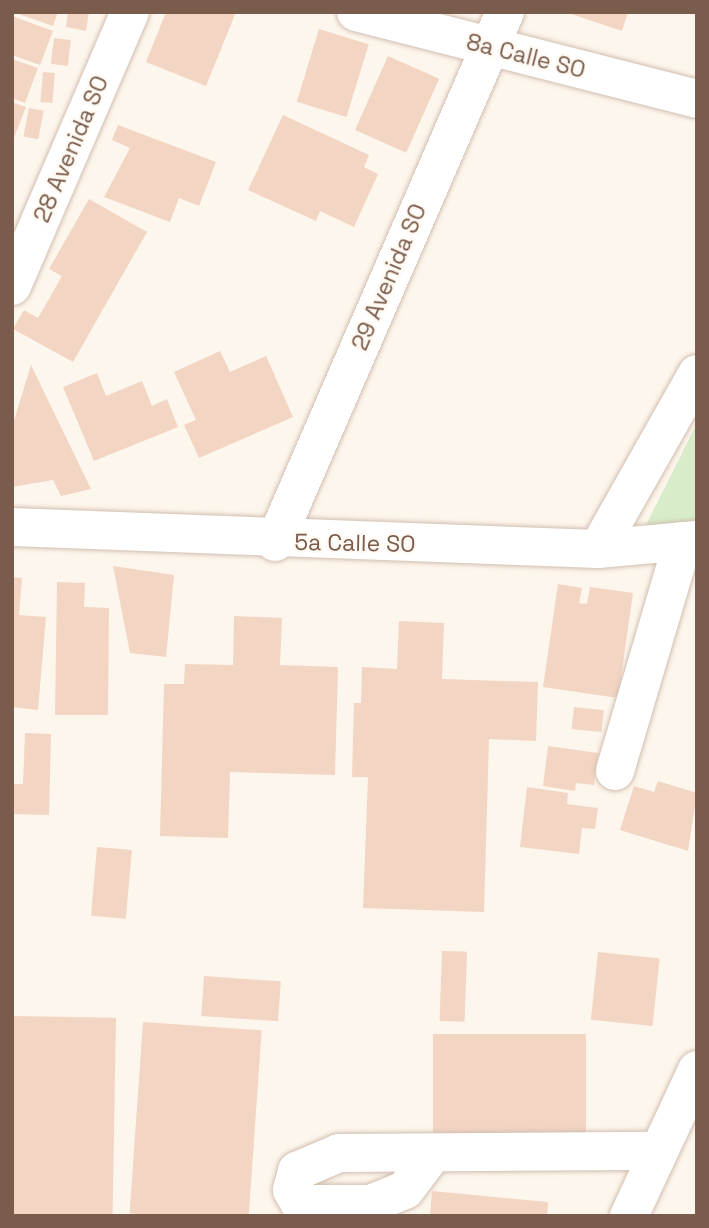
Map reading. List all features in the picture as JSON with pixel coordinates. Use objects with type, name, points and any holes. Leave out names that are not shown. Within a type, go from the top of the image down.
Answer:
[{"type":"street","name":"28 Avenida SO","points":[[12,286],[130,12]]},
{"type":"street","name":"8a Calle SO","points":[[356,12],[697,99]]},
{"type":"street","name":"29 Avenida SO","points":[[275,542],[505,12]]},
{"type":"street","points":[[598,549],[697,374]]},
{"type":"street","name":"5a Calle SO","points":[[12,527],[275,542],[598,549],[690,541]]},
{"type":"street","points":[[615,771],[690,541]]},
{"type":"street","points":[[629,1216],[697,1070]]},
{"type":"street","points":[[430,1157],[659,1151]]},
{"type":"green space","points":[[697,423],[697,542],[635,547]]},
{"type":"building","points":[[13,12],[58,12],[53,26]]},
{"type":"building","points":[[68,12],[89,12],[86,31],[66,27]]},
{"type":"building","points":[[166,12],[236,12],[206,86],[146,62]]},
{"type":"building","points":[[565,12],[628,12],[622,31]]},
{"type":"building","points":[[12,16],[53,31],[40,65],[12,55]]},
{"type":"building","points":[[319,29],[369,44],[347,117],[297,102]]},
{"type":"building","points":[[54,38],[71,40],[68,66],[51,64]]},
{"type":"building","points":[[388,56],[439,79],[406,153],[355,130]]},
{"type":"building","points":[[12,59],[38,68],[25,103],[12,98]]},
{"type":"building","points":[[43,72],[55,73],[52,103],[40,102]]},
{"type":"building","points":[[12,102],[26,107],[12,143]]},
{"type":"building","points":[[29,108],[44,111],[38,139],[23,136]]},
{"type":"building","points":[[283,115],[369,155],[364,167],[378,174],[354,227],[320,211],[316,221],[248,190]]},
{"type":"building","points":[[118,125],[216,162],[199,206],[179,198],[170,222],[104,197],[130,148],[112,140]]},
{"type":"building","points":[[89,199],[147,232],[73,362],[13,329],[24,310],[38,318],[62,276],[49,269]]},
{"type":"building","points":[[220,351],[230,372],[266,356],[293,417],[199,458],[184,425],[196,420],[174,372]]},
{"type":"building","points":[[31,365],[91,489],[61,496],[53,480],[12,487],[12,427]]},
{"type":"building","points":[[97,373],[106,396],[142,381],[152,406],[167,399],[178,427],[94,461],[63,387]]},
{"type":"building","points":[[113,566],[174,575],[166,657],[130,653]]},
{"type":"building","points":[[12,577],[22,578],[19,615],[46,617],[38,710],[12,707]]},
{"type":"building","points":[[57,582],[85,583],[84,607],[109,608],[108,715],[55,715]]},
{"type":"building","points":[[558,584],[582,588],[579,603],[587,604],[590,587],[633,593],[618,698],[543,687]]},
{"type":"building","points":[[234,616],[282,618],[280,665],[338,667],[335,775],[230,772],[228,838],[160,836],[164,684],[184,684],[185,664],[233,665]]},
{"type":"building","points":[[399,621],[444,623],[442,679],[538,682],[536,741],[489,739],[484,912],[363,908],[368,777],[352,777],[354,703],[361,703],[362,667],[397,669]]},
{"type":"building","points":[[574,707],[604,710],[602,732],[572,729]]},
{"type":"building","points":[[25,733],[51,734],[49,815],[12,814],[12,784],[23,784]]},
{"type":"building","points":[[548,746],[598,753],[594,785],[576,783],[575,791],[543,786]]},
{"type":"building","points":[[658,781],[697,793],[688,851],[620,830],[634,786],[654,792]]},
{"type":"building","points":[[527,787],[568,793],[567,804],[598,808],[595,829],[582,828],[579,854],[520,847]]},
{"type":"building","points":[[97,847],[132,850],[126,919],[91,916]]},
{"type":"building","points":[[442,951],[467,952],[465,1022],[440,1021]]},
{"type":"building","points":[[598,952],[660,958],[653,1026],[591,1020]]},
{"type":"building","points":[[204,976],[281,981],[278,1021],[201,1016]]},
{"type":"building","points":[[12,1016],[116,1018],[113,1216],[12,1216]]},
{"type":"building","points":[[143,1022],[262,1030],[249,1216],[130,1214]]},
{"type":"building","points":[[433,1034],[586,1034],[586,1137],[433,1137]]},
{"type":"building","points":[[432,1191],[548,1202],[547,1216],[430,1216]]}]
